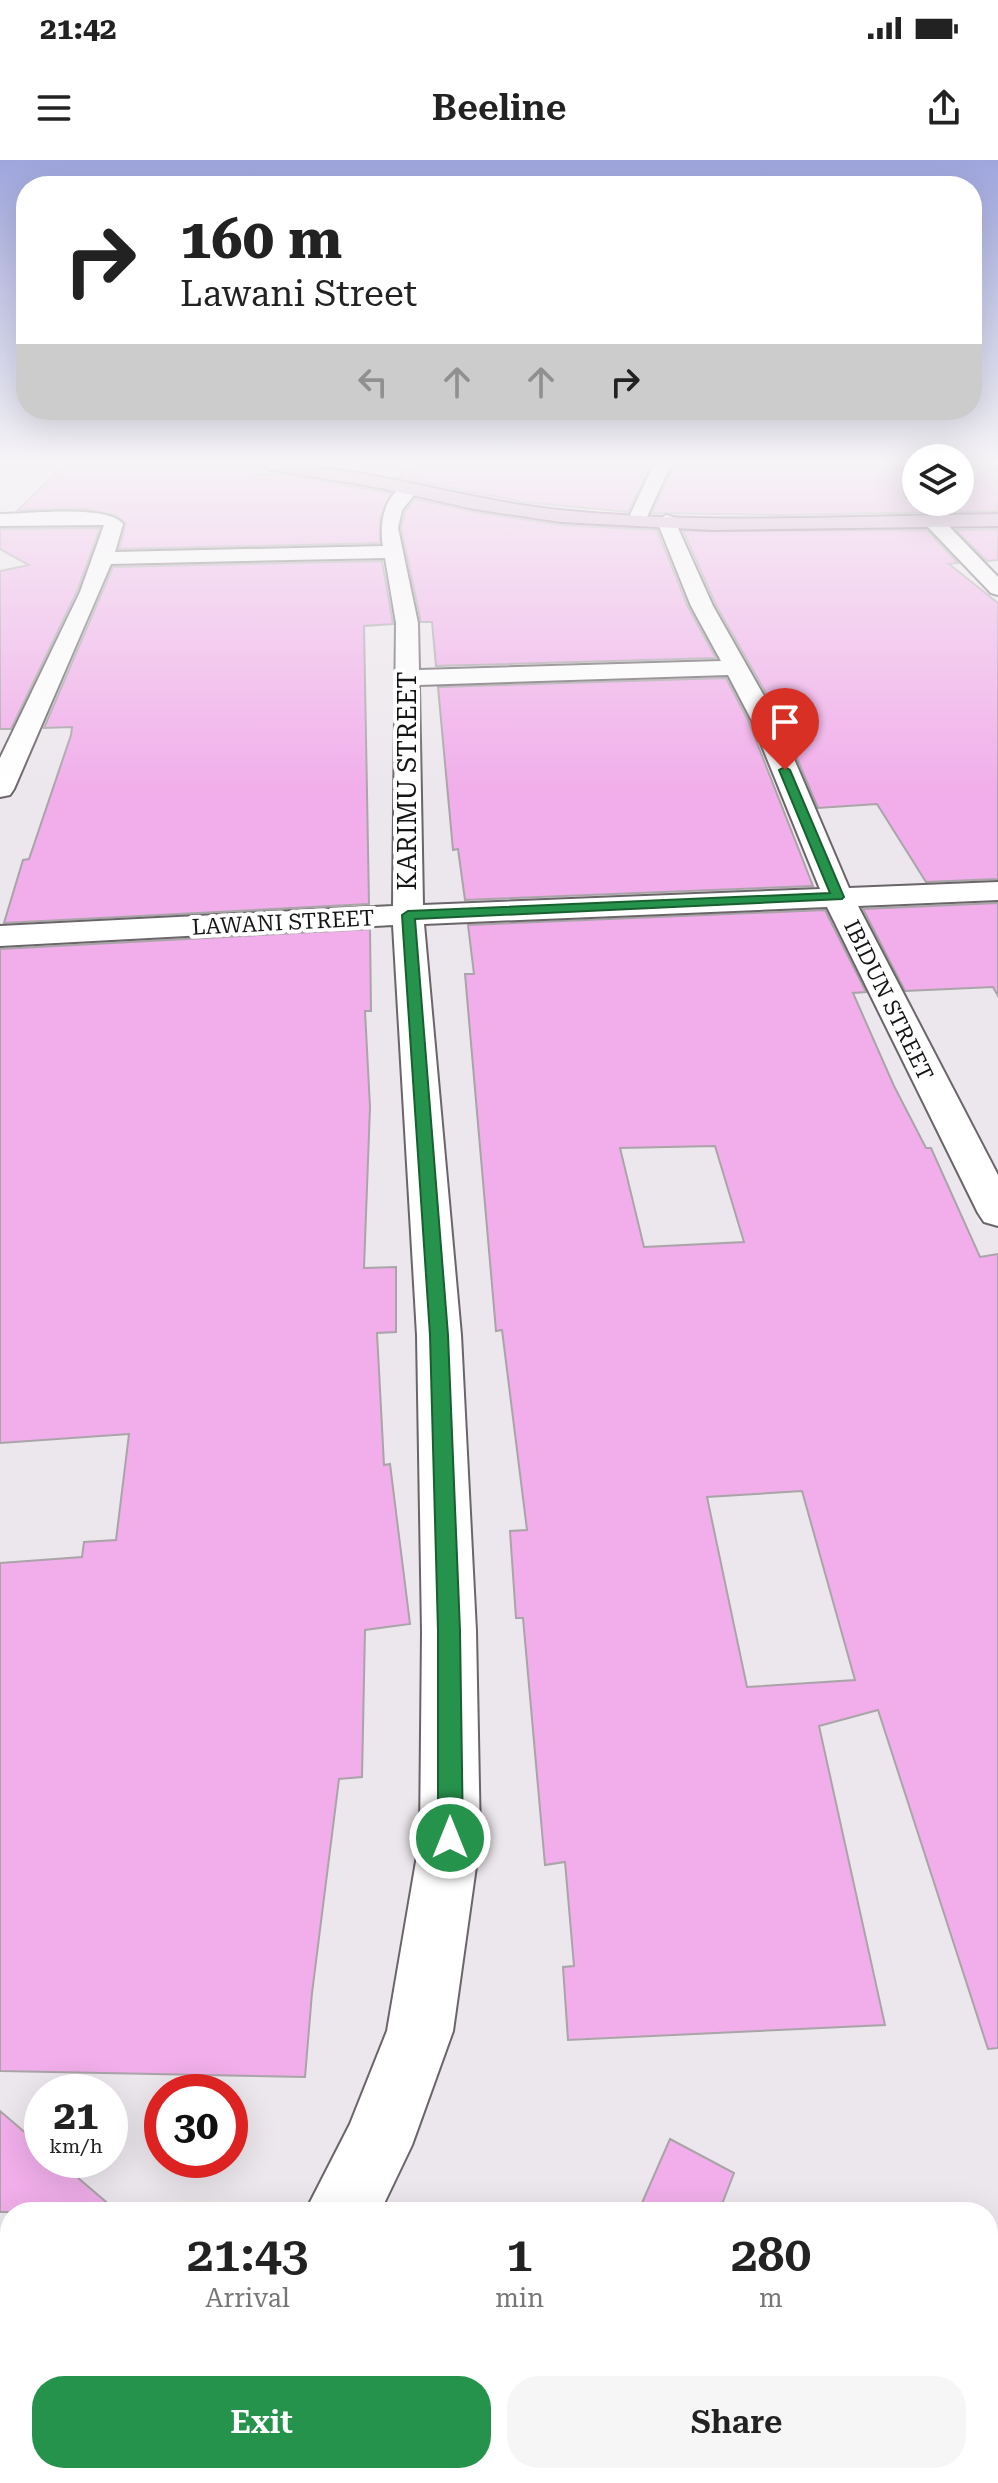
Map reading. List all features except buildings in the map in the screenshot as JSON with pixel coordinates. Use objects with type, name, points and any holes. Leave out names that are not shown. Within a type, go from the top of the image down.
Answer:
[{"type":"street","points":[[0,789],[15,749],[85,609],[99,572]]},
{"type":"street","name":"KARIMU STREET","points":[[346,2202],[377,2145],[420,2031],[450,1838],[449,1631],[439,1335],[408,915],[410,743],[407,623],[398,572]]},
{"type":"street","name":"IBIDUN STREET","points":[[683,572],[733,668],[764,719],[838,897],[998,1213]]},
{"type":"street","points":[[982,572],[998,589]]},
{"type":"street","points":[[406,678],[733,668]]},
{"type":"street","name":"LAWANI STREET","points":[[0,936],[408,915],[998,891]]},
{"type":"route","points":[[450,1838],[449,1631],[439,1335],[408,915],[838,897],[785,770]]}]
